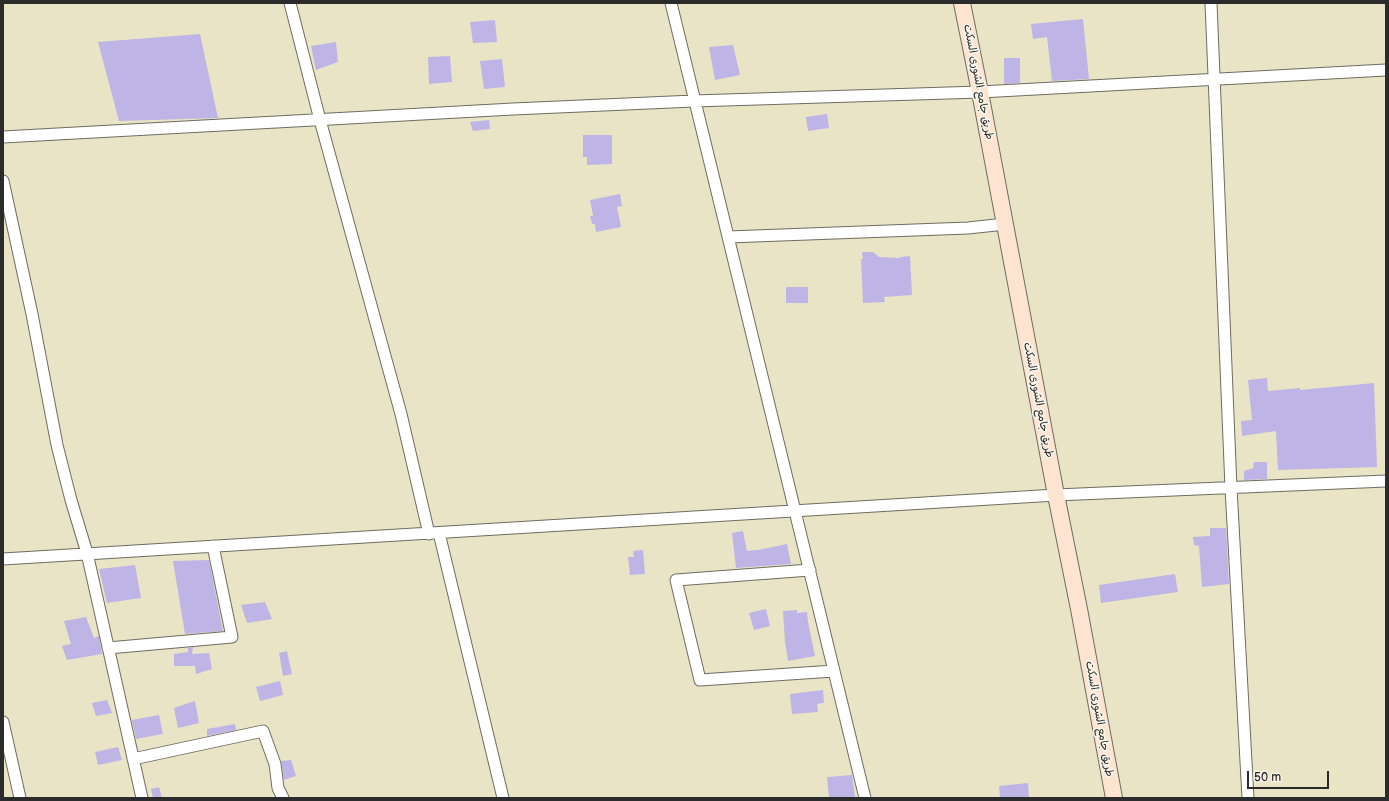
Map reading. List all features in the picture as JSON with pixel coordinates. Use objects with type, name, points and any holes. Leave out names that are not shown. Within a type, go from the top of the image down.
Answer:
[{"type":"main road","name":"طريق جامع الشورى السكت","points":[[962,3],[1114,798]]},
{"type":"street","points":[[290,3],[320,120],[434,533],[503,798]]},
{"type":"street","points":[[671,3],[865,798]]},
{"type":"street","points":[[1211,3],[1231,488],[1248,798]]},
{"type":"street","points":[[3,138],[513,109],[694,101],[980,92],[1386,70]]},
{"type":"street","points":[[3,181],[32,314],[57,445],[86,553],[142,798]]},
{"type":"street","points":[[728,237],[968,228],[1005,224]]},
{"type":"street","points":[[3,559],[1056,495],[1386,481]]},
{"type":"street","points":[[108,648],[232,637],[213,546]]},
{"type":"street","points":[[810,570],[676,580],[700,680],[834,670]]},
{"type":"street","points":[[3,722],[20,798]]},
{"type":"street","points":[[133,759],[263,731],[275,764],[278,788],[283,798]]},
{"type":"building","points":[[1083,19],[1089,79],[1052,81],[1047,37],[1033,39],[1031,24]]},
{"type":"building","points":[[495,20],[497,42],[473,43],[470,22]]},
{"type":"building","points":[[200,34],[218,118],[119,121],[98,42]]},
{"type":"building","points":[[336,42],[338,62],[316,70],[311,46]]},
{"type":"building","points":[[733,45],[740,75],[715,80],[709,47]]},
{"type":"building","points":[[450,56],[452,82],[429,84],[428,57]]},
{"type":"building","points":[[1004,58],[1020,58],[1020,83],[1004,84]]},
{"type":"building","points":[[502,59],[505,87],[484,89],[480,61]]},
{"type":"building","points":[[827,114],[829,128],[808,131],[806,117]]},
{"type":"building","points":[[489,120],[490,129],[473,131],[470,122]]},
{"type":"building","points":[[583,135],[612,135],[612,164],[587,165],[587,157],[583,157]]},
{"type":"building","points":[[620,194],[622,206],[617,207],[621,227],[596,232],[595,224],[592,224],[590,216],[593,216],[590,200]]},
{"type":"building","points":[[862,252],[873,252],[879,257],[900,258],[910,256],[912,295],[884,297],[885,302],[863,303]]},
{"type":"building","points":[[786,287],[808,287],[808,303],[786,303]]},
{"type":"building","points":[[1267,378],[1268,391],[1300,388],[1300,390],[1374,383],[1377,467],[1278,470],[1276,431],[1242,436],[1241,421],[1252,420],[1248,380]]},
{"type":"building","points":[[1254,462],[1267,462],[1267,479],[1244,480],[1244,471],[1253,468]]},
{"type":"building","points":[[1210,528],[1226,528],[1229,584],[1202,587],[1199,546],[1194,545],[1193,537],[1210,536]]},
{"type":"building","points":[[743,531],[747,551],[787,544],[791,564],[736,568],[732,533]]},
{"type":"building","points":[[643,550],[645,574],[630,575],[628,557],[634,557],[633,551]]},
{"type":"building","points":[[209,560],[223,631],[185,634],[173,561]]},
{"type":"building","points":[[135,565],[141,598],[107,603],[99,569]]},
{"type":"building","points":[[1175,574],[1178,592],[1101,603],[1099,585]]},
{"type":"building","points":[[265,602],[272,619],[247,623],[241,605]]},
{"type":"building","points":[[766,609],[770,626],[754,630],[749,613]]},
{"type":"building","points":[[797,610],[797,613],[807,612],[815,656],[788,661],[783,611]]},
{"type":"building","points":[[86,617],[94,638],[99,636],[102,654],[67,660],[62,646],[71,644],[64,621]]},
{"type":"building","points":[[193,647],[192,654],[209,653],[212,669],[196,674],[195,666],[174,666],[174,654],[188,652],[188,648]]},
{"type":"building","points":[[287,651],[292,674],[283,676],[279,653]]},
{"type":"building","points":[[280,681],[283,695],[260,701],[256,687]]},
{"type":"building","points":[[823,690],[824,703],[817,704],[818,712],[792,714],[790,694]]},
{"type":"building","points":[[107,700],[112,713],[96,716],[92,703]]},
{"type":"building","points":[[195,701],[199,723],[178,728],[174,708]]},
{"type":"building","points":[[159,715],[163,734],[136,739],[132,720]]},
{"type":"building","points":[[235,724],[236,730],[207,736],[207,729]]},
{"type":"building","points":[[118,747],[122,760],[98,765],[95,752]]},
{"type":"building","points":[[291,760],[296,776],[284,780],[281,761]]},
{"type":"building","points":[[852,775],[855,797],[829,798],[827,777]]},
{"type":"building","points":[[1028,783],[1029,798],[1000,798],[999,786]]},
{"type":"building","points":[[159,787],[162,798],[153,798],[151,789]]}]
